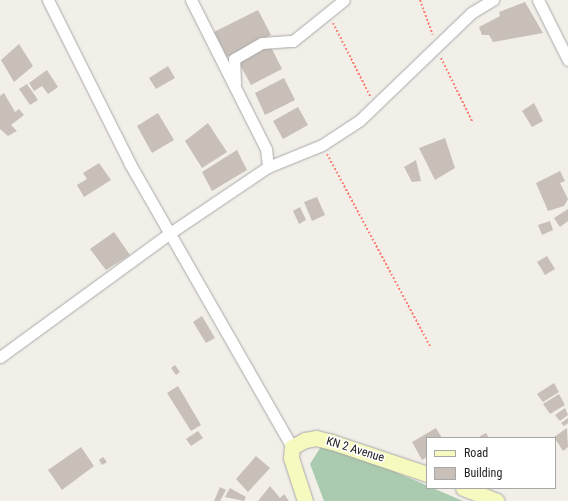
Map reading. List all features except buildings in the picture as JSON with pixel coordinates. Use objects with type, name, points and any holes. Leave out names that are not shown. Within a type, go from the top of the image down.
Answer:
[{"type":"main road","name":"KN 2 Avenue","points":[[292,447],[316,438],[426,474]]},
{"type":"main road","points":[[292,447],[291,458],[305,501]]},
{"type":"main road","points":[[466,489],[497,501]]},
{"type":"street","points":[[48,0],[130,164],[292,447]]},
{"type":"street","points":[[191,0],[266,149],[268,167]]},
{"type":"street","points":[[236,88],[234,60],[262,43],[293,41],[344,0]]},
{"type":"street","points":[[0,357],[170,233],[268,167],[322,145],[375,106],[471,13],[493,0]]},
{"type":"street","points":[[538,0],[568,60]]},
{"type":"path","points":[[420,0],[429,17],[436,47],[473,123]]},
{"type":"path","points":[[328,13],[375,106]]},
{"type":"path","points":[[322,145],[430,346]]},
{"type":"green space","points":[[322,445],[358,456],[426,485],[426,489],[435,489],[463,501],[324,501],[310,464]]}]
